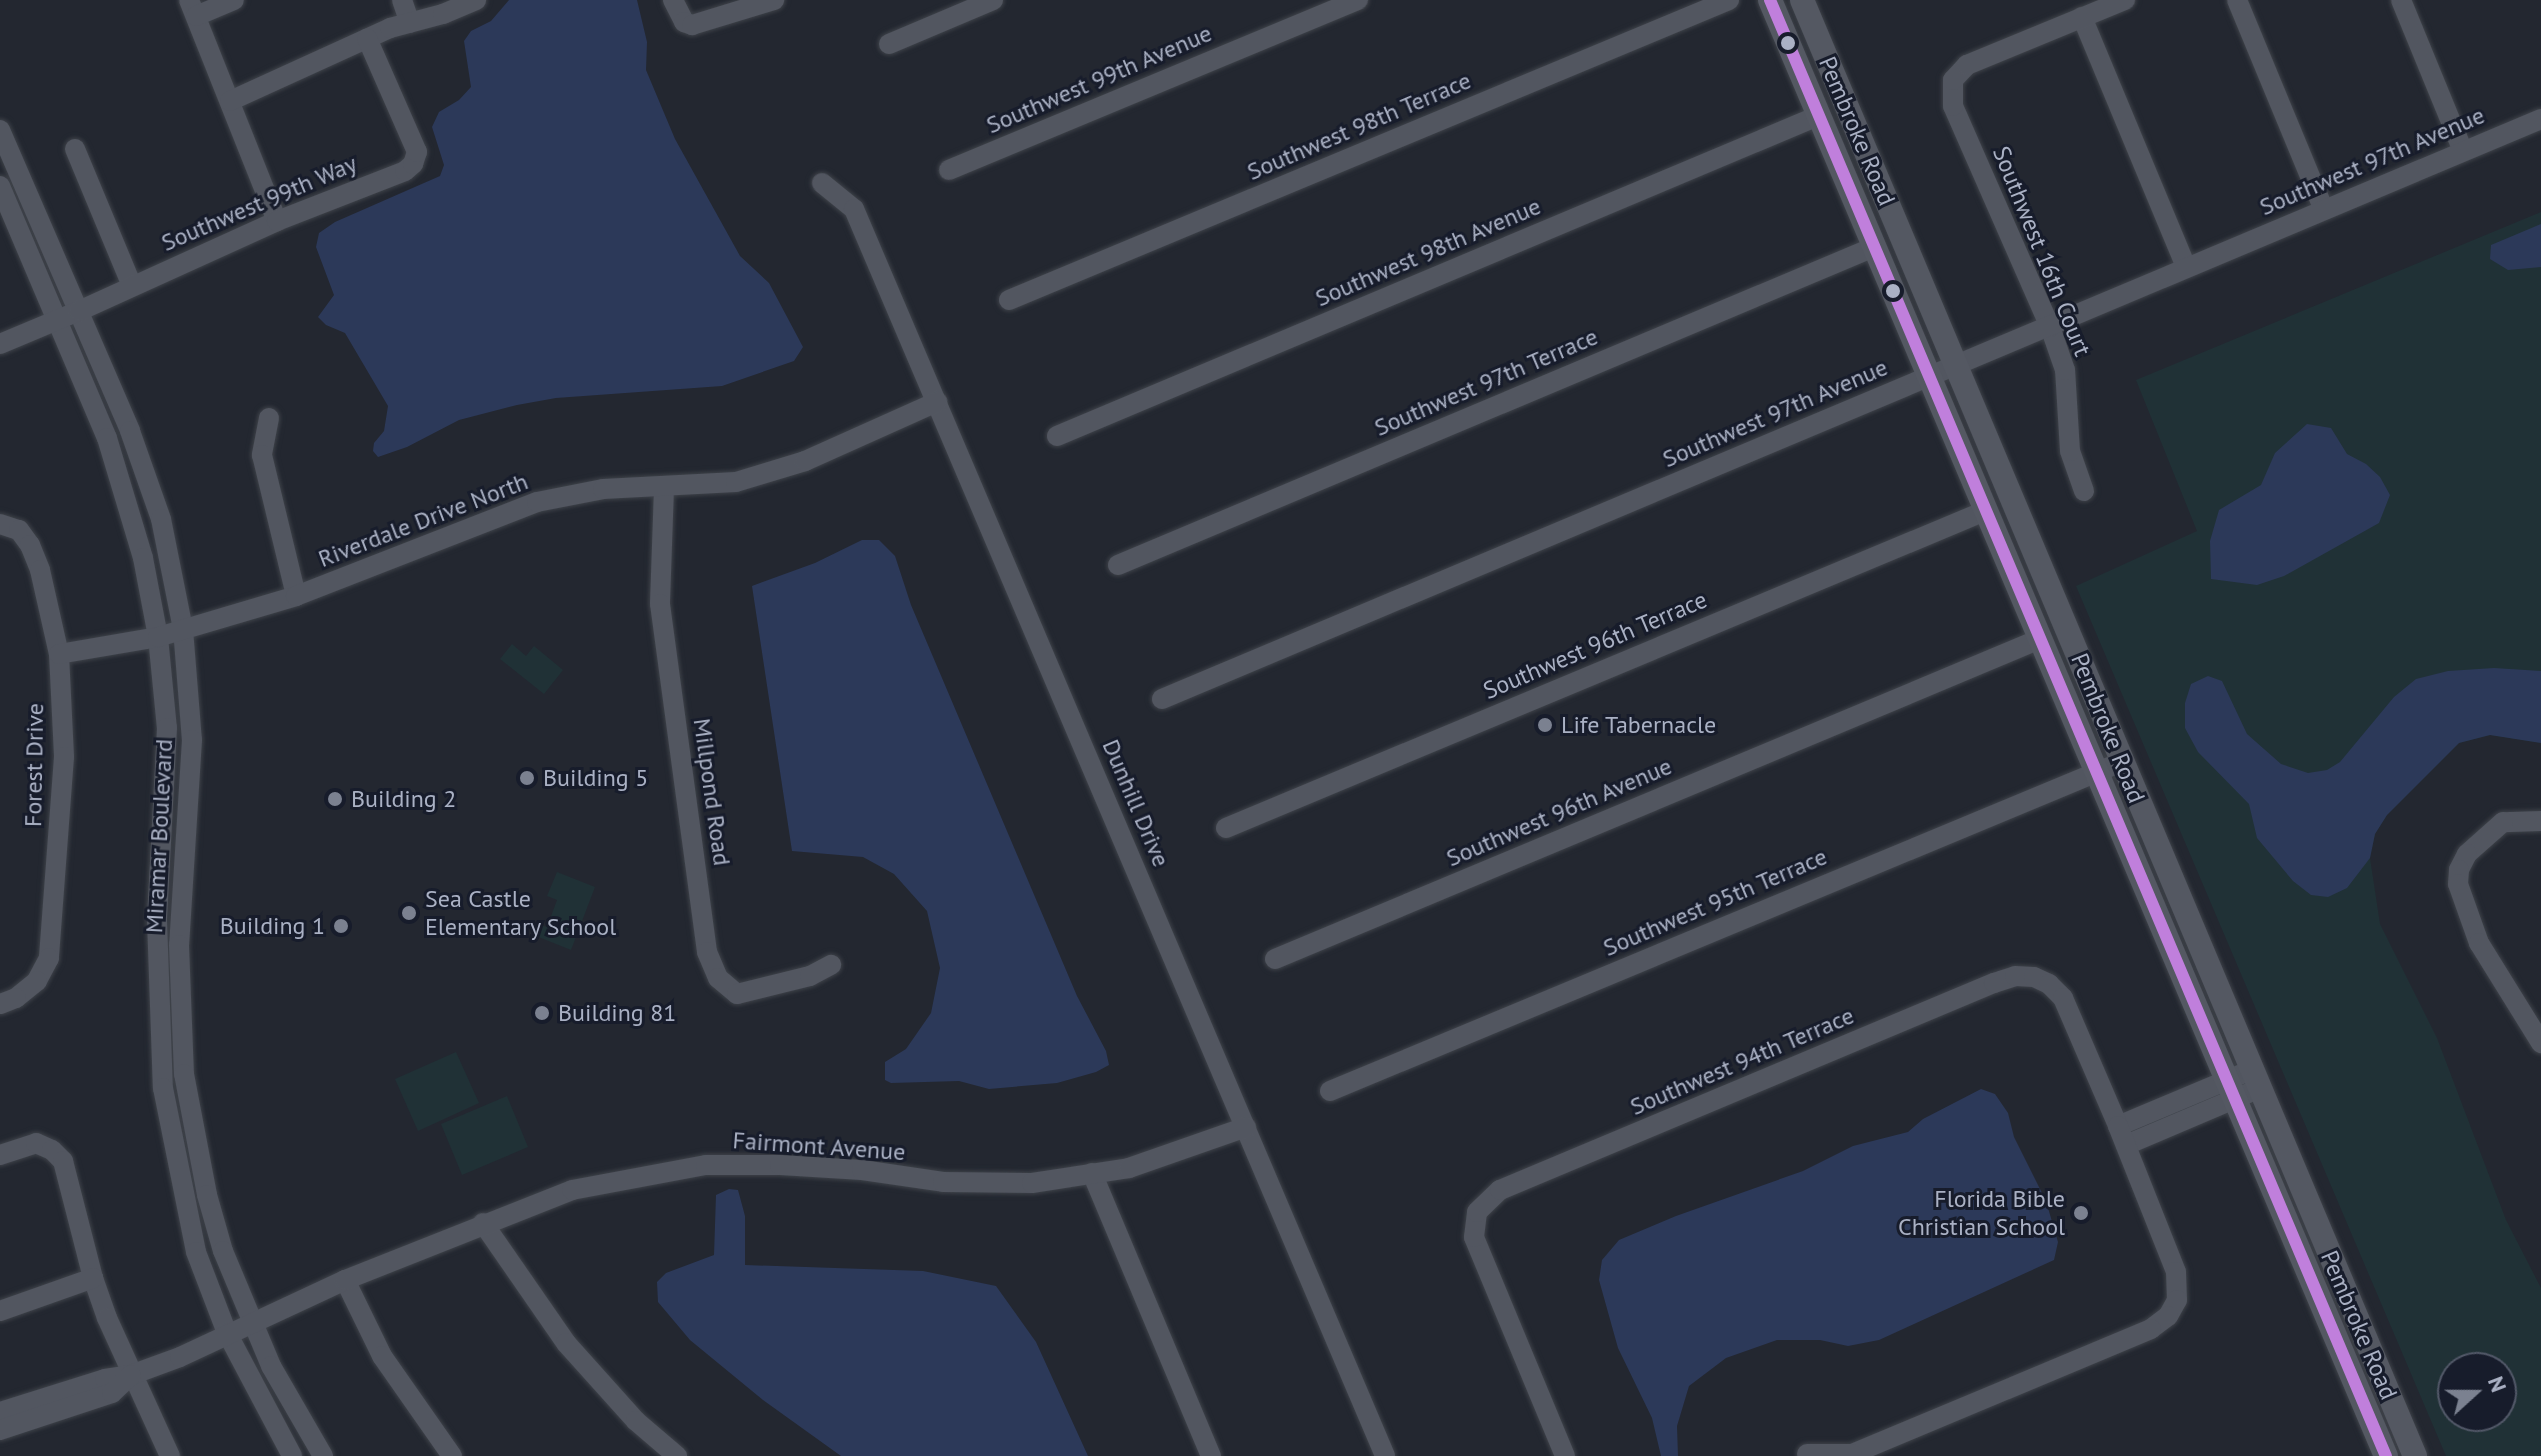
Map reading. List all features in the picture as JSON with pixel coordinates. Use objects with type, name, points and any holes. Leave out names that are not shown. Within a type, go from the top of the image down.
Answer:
[{"type":"main road","name":"Pembroke Road","points":[[1770,0],[2094,772],[2386,1456]]},
{"type":"main road","name":"Pembroke Road","points":[[1802,0],[2415,1456]]},
{"type":"street","points":[[234,0],[192,8],[277,221]]},
{"type":"street","points":[[402,0],[410,23]]},
{"type":"street","points":[[230,101],[367,38],[471,5],[476,0]]},
{"type":"street","points":[[673,0],[684,22],[692,25],[742,5],[774,0]]},
{"type":"street","points":[[889,44],[993,0]]},
{"type":"street","name":"Southwest 99th Avenue","points":[[949,170],[1358,0]]},
{"type":"street","name":"Southwest 98th Terrace","points":[[1009,300],[1729,0]]},
{"type":"street","points":[[2125,0],[2082,17],[2186,267]]},
{"type":"street","points":[[2237,0],[2324,210]]},
{"type":"street","points":[[2401,0],[2463,151]]},
{"type":"street","name":"Southwest 16th Court","points":[[2082,17],[1967,65],[1953,80],[1953,106],[2050,327],[2065,370],[2070,451],[2084,491]]},
{"type":"street","name":"Southwest 99th Way","points":[[0,344],[277,221],[405,171],[413,164],[417,152],[367,38]]},
{"type":"street","name":"Southwest 98th Avenue","points":[[1057,436],[1818,116]]},
{"type":"street","name":"Southwest 97th Avenue","points":[[1162,699],[2541,119]]},
{"type":"street","name":"Miramar Boulevard","points":[[0,130],[79,311],[157,504],[183,629],[192,777],[179,945],[184,1074],[207,1195],[223,1251],[277,1378],[323,1456]]},
{"type":"street","points":[[75,149],[132,286]]},
{"type":"street","name":"Dunhill Drive","points":[[822,183],[854,209],[1385,1456]]},
{"type":"street","name":"Miramar Boulevard","points":[[0,186],[118,468],[143,558],[158,637],[167,744],[157,920],[163,1088],[178,1176],[196,1252],[227,1333],[292,1456]]},
{"type":"street","name":"Southwest 97th Terrace","points":[[1118,565],[1874,247]]},
{"type":"street","name":"Riverdale Drive North","points":[[59,654],[158,637],[296,596],[537,502],[603,489],[736,482],[805,461],[937,402]]},
{"type":"street","points":[[269,418],[262,455],[296,596]]},
{"type":"street","name":"Millpond Road","points":[[664,488],[660,604],[707,952],[718,978],[737,994],[810,976],[831,965]]},
{"type":"street","name":"Southwest 96th Terrace","points":[[1226,828],[1985,511]]},
{"type":"street","name":"Forest Drive","points":[[0,524],[19,530],[30,545],[40,570],[59,654],[64,757],[49,958],[37,981],[16,998],[0,1004]]},
{"type":"street","name":"Southwest 96th Avenue","points":[[1275,959],[2040,639]]},
{"type":"street","name":"Southwest 95th Terrace","points":[[1330,1091],[2121,762]]},
{"type":"street","points":[[2541,821],[2515,819],[2496,827],[2467,854],[2459,870],[2458,884],[2479,943],[2541,1043]]},
{"type":"street","name":"Southwest 94th Terrace","points":[[1565,1456],[1474,1237],[1477,1212],[1500,1190],[2015,976],[2034,977],[2049,984],[2063,998],[2122,1136]]},
{"type":"street","points":[[1807,1454],[1852,1454],[2151,1329],[2168,1316],[2177,1300],[2176,1272],[2122,1136],[2254,1079]]},
{"type":"street","name":"Fairmont Avenue","points":[[0,1412],[105,1379],[131,1375],[180,1357],[345,1280],[572,1190],[706,1165],[793,1165],[986,1184],[1032,1183],[1129,1168],[1246,1127]]},
{"type":"street","points":[[0,1155],[36,1143],[52,1150],[63,1161],[93,1278],[131,1375],[170,1456]]},
{"type":"street","points":[[1092,1173],[1211,1456]]},
{"type":"street","points":[[483,1223],[566,1343],[636,1421],[677,1456]]},
{"type":"street","points":[[0,1311],[93,1278]]},
{"type":"street","points":[[345,1280],[382,1356],[452,1456]]},
{"type":"street","name":"Fairmont Avenue","points":[[0,1430],[112,1393],[131,1375]]},
{"type":"shaded area","points":[[2541,212],[2541,743],[2490,735],[2459,743],[2387,815],[2375,834],[2370,858],[2380,924],[2437,1038],[2506,1220],[2541,1288],[2541,1456],[2446,1456],[2076,586],[2197,531],[2136,380]]},
{"type":"shaded area","points":[[512,644],[526,656],[534,646],[563,670],[544,694],[500,659]]},
{"type":"shaded area","points":[[557,872],[595,887],[571,950],[531,934],[535,923],[547,927],[557,900],[547,896]]},
{"type":"shaded area","points":[[456,1052],[479,1103],[418,1131],[395,1079]]},
{"type":"shaded area","points":[[507,1096],[528,1147],[462,1175],[441,1124]]},
{"type":"water","points":[[509,0],[637,0],[647,42],[646,70],[675,139],[740,256],[769,283],[803,347],[794,361],[722,386],[556,398],[517,405],[459,420],[407,447],[378,457],[373,451],[374,443],[384,431],[388,406],[345,333],[326,325],[318,317],[334,295],[316,247],[319,233],[335,222],[440,176],[444,165],[432,127],[439,112],[459,100],[471,87],[464,41],[471,31],[491,21]]},
{"type":"water","points":[[2541,224],[2541,267],[2508,270],[2490,259],[2491,245]]},
{"type":"water","points":[[2307,424],[2331,428],[2347,454],[2366,464],[2380,477],[2390,495],[2379,523],[2284,576],[2257,585],[2211,579],[2210,541],[2219,510],[2261,485],[2275,453]]},
{"type":"water","points":[[862,540],[879,540],[895,556],[911,605],[1077,996],[1106,1051],[1109,1065],[1096,1072],[1057,1083],[989,1089],[959,1081],[891,1083],[885,1080],[885,1062],[906,1049],[931,1013],[940,968],[927,911],[894,874],[863,857],[792,851],[752,586],[815,563]]},
{"type":"water","points":[[2494,668],[2541,671],[2541,743],[2490,735],[2459,743],[2387,815],[2375,834],[2370,858],[2347,888],[2328,897],[2311,895],[2293,881],[2257,838],[2249,804],[2198,752],[2185,728],[2185,703],[2191,684],[2208,676],[2222,681],[2247,734],[2281,764],[2308,773],[2327,770],[2340,762],[2394,697],[2416,679],[2448,671]]},
{"type":"water","points":[[1981,1089],[1995,1094],[2008,1113],[2014,1137],[2046,1201],[2058,1242],[2054,1260],[1879,1340],[1848,1346],[1820,1340],[1777,1340],[1726,1358],[1689,1386],[1677,1426],[1678,1456],[1661,1456],[1652,1418],[1618,1348],[1599,1280],[1602,1260],[1619,1240],[1676,1216],[1803,1171],[1853,1146],[1908,1132],[1923,1119]]},
{"type":"water","points":[[729,1189],[738,1190],[745,1216],[745,1265],[923,1271],[996,1286],[1036,1342],[1088,1456],[841,1456],[763,1400],[690,1340],[658,1302],[657,1282],[666,1273],[714,1255],[716,1195]]},
{"type":"transit line","name":"5","points":[[1770,0],[2386,1456]]},
{"type":"place","name":"Life Tabernacle","points":[[1545,725]]},
{"type":"place","name":"Building 5","points":[[527,778]]},
{"type":"place","name":"Building 2","points":[[335,799]]},
{"type":"place","name":"Sea Castle Elementary School","points":[[409,913]]},
{"type":"place","name":"Building 1","points":[[341,926]]},
{"type":"place","name":"Building 81","points":[[542,1013]]},
{"type":"place","name":"Florida Bible Christian School","points":[[2081,1213]]}]
